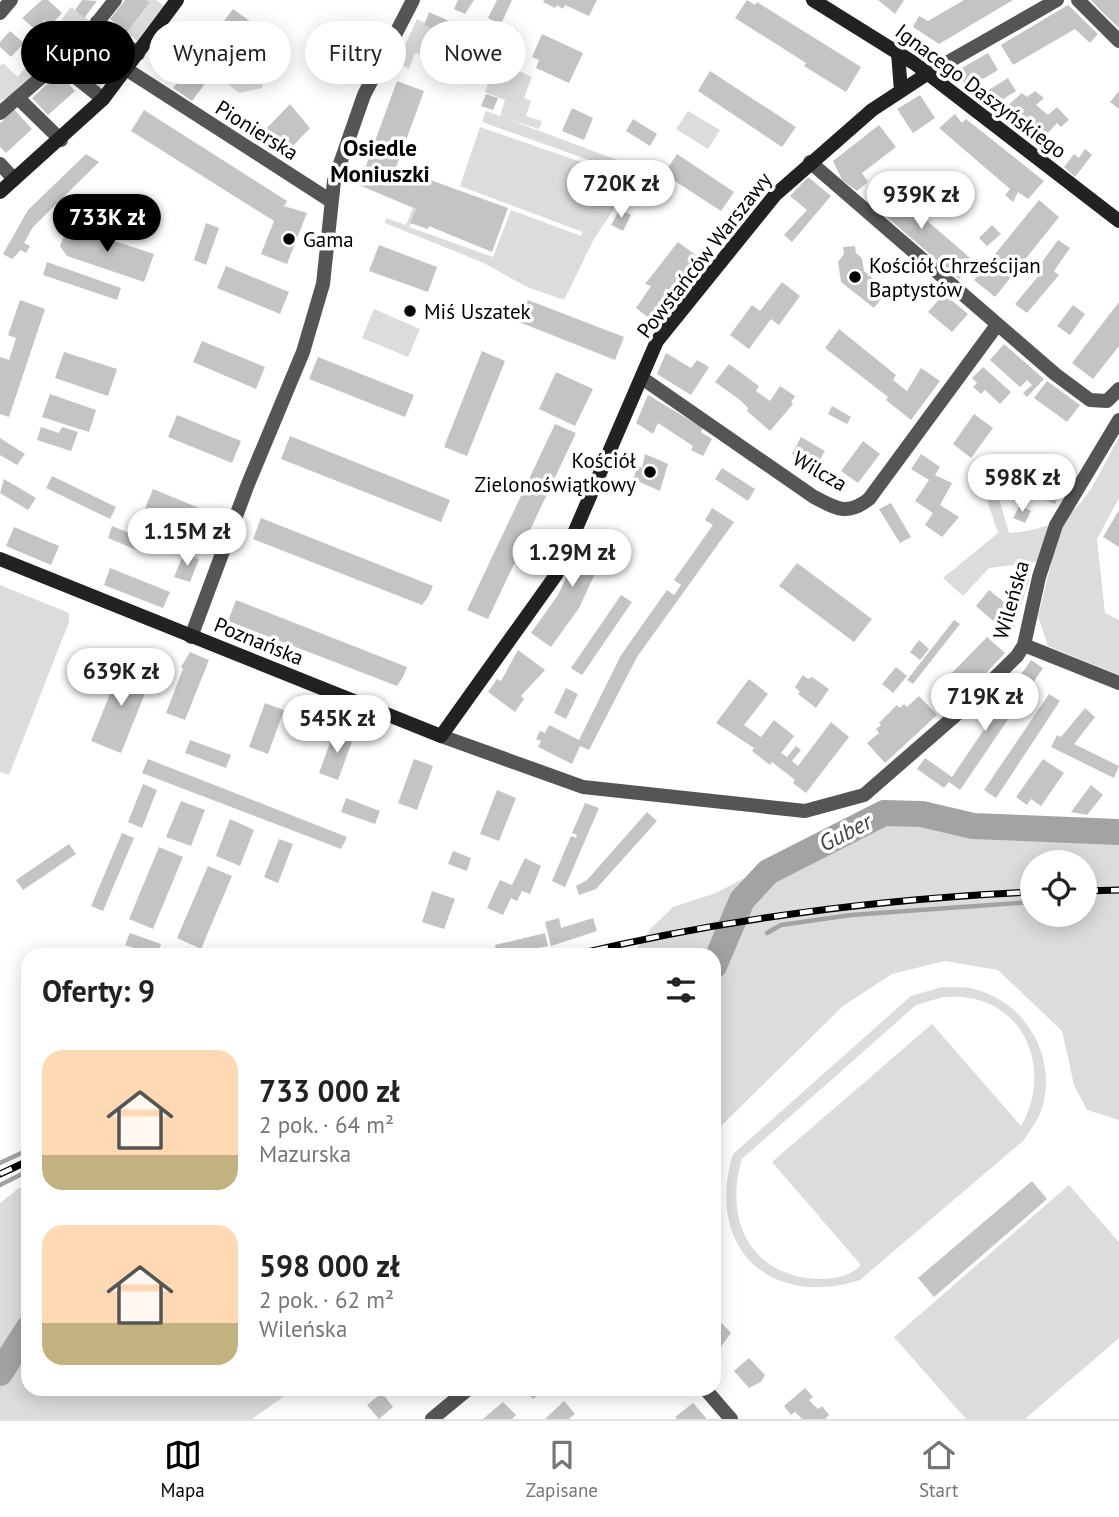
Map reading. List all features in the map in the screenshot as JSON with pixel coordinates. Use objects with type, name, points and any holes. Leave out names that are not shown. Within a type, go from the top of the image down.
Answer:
[{"type":"street","points":[[0,13],[11,0]]},
{"type":"street","points":[[98,21],[115,0]]},
{"type":"street","points":[[135,58],[177,0]]},
{"type":"street","points":[[191,637],[248,484],[303,352],[323,284],[334,181],[364,94],[412,0]]},
{"type":"street","name":"Ignacego Daszyńskiego","points":[[813,0],[898,53],[1119,221]]},
{"type":"street","name":"Powstańców Warszawy","points":[[441,736],[556,575],[657,341],[775,195],[872,110],[927,74],[1057,0]]},
{"type":"street","points":[[1078,0],[1119,41]]},
{"type":"street","points":[[898,53],[901,91]]},
{"type":"street","points":[[0,113],[58,63],[103,99]]},
{"type":"street","name":"Pionierska","points":[[135,75],[331,201]]},
{"type":"street","points":[[0,192],[61,140],[114,84]]},
{"type":"street","points":[[18,98],[61,140]]},
{"type":"street","points":[[810,162],[997,325],[1090,400],[1107,401],[1119,389]]},
{"type":"street","points":[[0,164],[14,179]]},
{"type":"street","name":"Wilcza","points":[[642,378],[814,497],[838,509],[856,509],[869,499],[997,325]]},
{"type":"street","name":"Wileńska","points":[[583,787],[805,811],[864,795],[964,708],[1024,645],[1038,577],[1056,525],[1119,420]]},
{"type":"street","name":"Poznańska","points":[[0,559],[441,736],[583,787]]},
{"type":"street","points":[[1024,645],[1119,683]]},
{"type":"street","points":[[432,1419],[460,1396]]},
{"type":"street","points":[[711,1396],[731,1419]]},
{"type":"shaded area","points":[[146,0],[156,0],[164,6],[152,21],[149,21],[149,25],[137,41],[135,22],[150,4]]},
{"type":"shaded area","points":[[71,7],[90,21],[60,21]]},
{"type":"shaded area","points":[[417,19],[421,21],[420,54],[415,53],[409,69],[406,67],[406,43]]},
{"type":"shaded area","points":[[3,63],[18,77],[21,73],[21,84],[29,84],[20,92],[0,101],[0,66]]},
{"type":"shaded area","points":[[526,74],[532,77],[524,98],[531,101],[526,116],[542,121],[539,129],[510,120],[628,164],[626,173],[482,122],[486,111],[500,116],[505,100],[485,92],[488,84],[526,84]]},
{"type":"shaded area","points":[[228,84],[263,84],[262,88],[239,93]]},
{"type":"shaded area","points":[[688,111],[720,130],[708,149],[676,129]]},
{"type":"shaded area","points":[[480,127],[633,180],[594,239],[564,300],[527,287],[484,263],[385,223],[386,218],[406,225],[413,208],[416,209],[409,227],[493,257],[511,210],[581,236],[583,232],[460,186]]},
{"type":"shaded area","points":[[374,309],[420,329],[408,357],[362,338]]},
{"type":"shaded area","points":[[1119,437],[1119,498],[1097,539],[1105,613],[1119,620],[1119,675],[1048,646],[1038,616],[1052,560],[989,568],[963,596],[943,578],[998,533],[979,476],[991,470],[1009,533],[1033,529],[1067,515],[1079,504]]},
{"type":"shaded area","points":[[0,585],[69,613],[69,622],[9,775],[0,772]]},
{"type":"shaded area","points":[[910,808],[941,811],[1062,835],[1119,834],[1119,1120],[1087,1110],[1074,1085],[1062,1031],[998,970],[945,961],[892,974],[843,1006],[721,1126],[721,948],[637,948],[652,927],[673,907],[716,893],[839,828]]},
{"type":"shaded area","points":[[942,987],[966,988],[993,996],[1009,1006],[1023,1020],[1042,1053],[1046,1072],[1041,1111],[1024,1140],[860,1280],[827,1287],[797,1285],[772,1277],[751,1262],[737,1242],[728,1217],[727,1187],[733,1154],[911,996]],"holes":[[[943,997],[967,997],[991,1005],[1008,1016],[1021,1030],[1034,1067],[1030,1107],[1021,1126],[932,1024],[772,1162],[861,1265],[848,1274],[826,1279],[797,1276],[777,1269],[761,1257],[748,1242],[740,1224],[737,1182],[742,1159],[916,1005]]]},
{"type":"shaded area","points":[[1069,1185],[1119,1242],[1119,1338],[1025,1419],[966,1419],[894,1337]]},
{"type":"shaded area","points":[[19,1188],[21,1396],[285,1396],[252,1419],[0,1419],[0,1203]]},
{"type":"building","points":[[42,0],[48,0],[62,13],[55,21],[26,21],[22,18]]},
{"type":"building","points":[[82,0],[97,1],[84,18],[75,10]]},
{"type":"building","points":[[125,0],[146,0],[150,3],[135,22],[110,19]]},
{"type":"building","points":[[458,0],[474,0],[465,14],[454,9]]},
{"type":"building","points":[[497,0],[512,0],[502,21],[488,18]]},
{"type":"building","points":[[597,0],[589,16],[565,5],[563,9],[557,5],[555,8],[543,2]]},
{"type":"building","points":[[747,0],[755,5],[757,2],[861,67],[846,92],[735,18]]},
{"type":"building","points":[[878,0],[904,0],[895,14]]},
{"type":"building","points":[[964,0],[1013,0],[939,44],[913,27],[919,16],[928,21]]},
{"type":"building","points":[[1091,0],[1119,0],[1119,28],[1104,14]]},
{"type":"building","points":[[1068,5],[1098,34],[1090,43],[1075,29],[1013,65],[1001,45]]},
{"type":"building","points":[[233,9],[250,21],[224,21]]},
{"type":"building","points":[[429,12],[449,21],[426,21]]},
{"type":"building","points":[[10,31],[21,40],[21,46],[11,57],[0,47],[0,42]]},
{"type":"building","points":[[542,34],[583,53],[569,83],[536,68],[539,60],[532,57]]},
{"type":"building","points":[[988,53],[998,70],[969,87],[958,78],[960,69]]},
{"type":"building","points":[[710,71],[796,127],[782,147],[698,91]]},
{"type":"building","points":[[1008,78],[1016,91],[992,106],[979,96]]},
{"type":"building","points":[[47,84],[69,84],[75,91],[48,115],[32,98]]},
{"type":"building","points":[[176,84],[205,84],[192,101],[173,88]]},
{"type":"building","points":[[396,84],[405,84],[424,91],[393,176],[404,180],[408,172],[508,208],[492,252],[429,226],[428,229],[410,223],[416,209],[359,185]]},
{"type":"building","points":[[1035,91],[1044,98],[1036,105],[1048,115],[1057,107],[1069,120],[1061,127],[1057,123],[1037,145],[1026,136],[1030,132],[1004,109],[1022,93],[1027,97]]},
{"type":"building","points":[[1119,91],[1119,109],[1110,102]]},
{"type":"building","points":[[486,94],[498,98],[493,110],[481,106]]},
{"type":"building","points":[[920,95],[935,118],[913,133],[897,109]]},
{"type":"building","points":[[290,104],[310,128],[289,150],[267,128]]},
{"type":"building","points":[[12,107],[32,129],[6,153],[0,147],[0,123]]},
{"type":"building","points":[[572,108],[593,118],[584,140],[562,131]]},
{"type":"building","points":[[144,110],[287,201],[284,206],[307,213],[287,264],[261,254],[274,221],[131,131]]},
{"type":"building","points":[[955,114],[962,123],[966,119],[1044,181],[1028,199],[1018,192],[1013,202],[1005,195],[1010,189],[939,128]]},
{"type":"building","points":[[633,119],[657,134],[650,146],[626,131]]},
{"type":"building","points":[[879,125],[896,147],[862,173],[868,182],[857,191],[842,180],[833,161]]},
{"type":"building","points":[[1085,149],[1092,155],[1075,177],[1064,167],[1074,154],[1079,158]]},
{"type":"building","points":[[86,154],[99,162],[33,227],[24,243],[30,246],[26,253],[21,250],[12,259],[3,254],[28,210]]},
{"type":"building","points":[[677,154],[734,192],[721,211],[664,174]]},
{"type":"building","points":[[808,177],[831,196],[792,242],[784,235],[807,210],[790,196]]},
{"type":"building","points":[[885,182],[897,195],[900,192],[906,196],[903,200],[976,263],[959,279],[868,201]]},
{"type":"building","points":[[1039,200],[1059,217],[995,297],[974,280]]},
{"type":"building","points":[[620,209],[631,215],[623,231],[611,225]]},
{"type":"building","points":[[206,223],[219,228],[206,265],[194,260]]},
{"type":"building","points":[[992,225],[1001,234],[987,246],[979,238]]},
{"type":"building","points":[[68,226],[154,254],[144,282],[67,256],[60,246]]},
{"type":"building","points":[[1058,240],[1070,248],[1054,271],[1059,275],[1027,313],[1015,304],[1041,273],[1037,269]]},
{"type":"building","points":[[678,242],[697,256],[670,293],[679,296],[657,324],[636,308],[651,286],[645,284]]},
{"type":"building","points":[[379,245],[437,267],[428,292],[369,271]]},
{"type":"building","name":"Kościół Chrześcijan Baptystów","points":[[855,246],[856,253],[862,258],[864,271],[888,290],[874,308],[841,282],[838,262],[844,254],[843,247]]},
{"type":"building","points":[[47,262],[121,288],[117,300],[43,275]]},
{"type":"building","points":[[226,266],[289,292],[280,314],[217,288]]},
{"type":"building","points":[[782,282],[800,296],[779,325],[771,319],[749,349],[730,335],[752,305],[760,311]]},
{"type":"building","points":[[944,294],[968,314],[952,332],[928,312]]},
{"type":"building","points":[[20,300],[45,309],[9,417],[0,414],[0,357],[9,360],[16,338],[8,335]]},
{"type":"building","points":[[528,300],[624,337],[615,360],[519,322]]},
{"type":"building","points":[[1119,302],[1119,346],[1093,379],[1072,363]]},
{"type":"building","points":[[1073,305],[1085,314],[1070,335],[1057,326]]},
{"type":"building","points":[[839,329],[896,375],[893,380],[907,391],[921,368],[940,381],[911,420],[886,400],[888,397],[825,348]]},
{"type":"building","points":[[202,341],[265,367],[256,389],[193,362]]},
{"type":"building","points":[[1004,344],[1044,379],[1027,397],[1023,393],[1032,385],[1027,380],[1020,387],[990,360]]},
{"type":"building","points":[[482,351],[505,361],[467,456],[444,447]]},
{"type":"building","points":[[64,352],[117,369],[108,396],[55,378]]},
{"type":"building","points":[[666,353],[691,368],[697,360],[709,367],[691,395],[657,374]]},
{"type":"building","points":[[318,357],[414,395],[405,417],[309,379]]},
{"type":"building","points":[[729,364],[759,386],[756,391],[770,401],[780,386],[795,396],[791,402],[793,404],[770,431],[747,411],[748,408],[740,400],[715,382]]},
{"type":"building","points":[[983,367],[1011,392],[1000,404],[985,390],[981,394],[973,387],[977,383],[972,378]]},
{"type":"building","points":[[556,372],[593,389],[575,426],[539,409]]},
{"type":"building","points":[[1047,381],[1080,405],[1067,422],[1034,398]]},
{"type":"building","points":[[50,394],[96,410],[89,432],[42,417]]},
{"type":"building","points":[[648,395],[703,428],[701,432],[712,439],[703,456],[691,450],[693,446],[658,423],[653,434],[636,423]]},
{"type":"building","points":[[832,406],[851,417],[847,424],[828,414]]},
{"type":"building","points":[[974,414],[993,428],[971,458],[953,444]]},
{"type":"building","points":[[177,415],[241,441],[232,463],[168,437]]},
{"type":"building","points":[[555,424],[576,433],[488,619],[467,610]]},
{"type":"building","points":[[41,427],[59,433],[62,427],[78,432],[71,451],[37,440]]},
{"type":"building","points":[[290,436],[450,500],[441,522],[281,459]]},
{"type":"building","points":[[801,437],[825,451],[815,468],[792,454]]},
{"type":"building","points":[[0,438],[25,454],[17,465],[0,455]]},
{"type":"building","points":[[863,441],[880,454],[858,483],[841,471]]},
{"type":"building","name":"Kościół Zielonoświątkowy","points":[[645,454],[668,464],[660,491],[633,479],[638,466],[642,468]]},
{"type":"building","points":[[921,454],[940,467],[935,475],[952,483],[940,505],[959,517],[942,537],[925,525],[933,513],[915,501],[929,480],[911,469]]},
{"type":"building","points":[[722,468],[755,489],[748,501],[715,479]]},
{"type":"building","points":[[1042,469],[1066,481],[1055,504],[1031,494]]},
{"type":"building","points":[[52,476],[116,507],[110,519],[46,488]]},
{"type":"building","points":[[4,479],[36,498],[28,510],[0,493]]},
{"type":"building","points":[[153,489],[216,515],[207,536],[144,511]]},
{"type":"building","points":[[891,503],[911,537],[900,543],[879,509]]},
{"type":"building","points":[[1020,505],[1031,511],[1025,523],[1013,518]]},
{"type":"building","points":[[712,508],[734,522],[637,657],[589,750],[580,746],[572,764],[538,747],[541,741],[536,739],[540,731],[545,733],[549,725],[579,740],[621,655],[667,590],[674,595],[681,585],[674,580],[713,525],[705,520]]},
{"type":"building","points":[[1119,510],[1119,547],[1103,537]]},
{"type":"building","points":[[261,518],[433,586],[422,605],[253,539]]},
{"type":"building","points":[[112,526],[145,539],[139,551],[108,538]]},
{"type":"building","points":[[14,527],[59,546],[51,565],[6,546]]},
{"type":"building","points":[[588,530],[610,541],[579,608],[551,647],[531,633],[558,595]]},
{"type":"building","points":[[184,553],[199,559],[190,582],[174,577]]},
{"type":"building","points":[[797,563],[872,619],[854,642],[779,586]]},
{"type":"building","points":[[110,568],[170,592],[163,608],[104,585]]},
{"type":"building","points":[[1018,577],[1029,580],[1013,631],[1007,633],[976,606],[989,590],[1009,606]]},
{"type":"building","points":[[621,595],[632,602],[582,675],[571,668]]},
{"type":"building","points":[[236,600],[407,667],[403,677],[397,686],[228,621]]},
{"type":"building","points":[[954,620],[960,624],[913,684],[907,680]]},
{"type":"building","points":[[987,637],[1005,653],[967,693],[949,676]]},
{"type":"building","points":[[919,640],[929,649],[920,660],[910,652]]},
{"type":"building","points":[[518,650],[545,670],[521,696],[524,699],[515,712],[488,692],[497,679],[501,681]]},
{"type":"building","points":[[190,652],[209,660],[185,720],[166,713],[183,669],[181,667]]},
{"type":"building","points":[[1031,660],[1043,668],[960,790],[949,782],[944,788],[917,769],[925,758],[952,777]]},
{"type":"building","points":[[122,664],[152,676],[121,753],[91,741]]},
{"type":"building","points":[[896,667],[907,676],[893,693],[882,684]]},
{"type":"building","points":[[803,675],[808,679],[812,677],[829,689],[816,708],[798,694],[800,692],[795,687]]},
{"type":"building","points":[[749,679],[768,694],[744,725],[761,737],[774,720],[794,736],[781,753],[787,757],[796,746],[801,750],[792,761],[798,766],[831,722],[849,737],[806,793],[793,783],[795,780],[772,762],[770,765],[752,751],[754,748],[716,723]]},
{"type":"building","points":[[566,688],[578,694],[566,719],[554,713]]},
{"type":"building","points":[[1049,694],[1060,701],[996,798],[984,790]]},
{"type":"building","points":[[919,696],[937,715],[885,763],[867,743],[879,733],[876,729],[881,725],[879,723],[897,705],[900,708],[904,704],[907,707]]},
{"type":"building","points":[[265,703],[284,710],[268,754],[249,747]]},
{"type":"building","points":[[1085,708],[1095,717],[1074,744],[1119,766],[1114,778],[1051,747],[1057,735],[1061,737]]},
{"type":"building","points":[[335,729],[354,736],[338,780],[319,773]]},
{"type":"building","points":[[190,740],[231,755],[226,768],[185,753]]},
{"type":"building","points":[[148,759],[347,837],[341,849],[142,773]]},
{"type":"building","points":[[414,759],[433,766],[417,810],[398,803]]},
{"type":"building","points":[[1043,759],[1064,773],[1041,806],[1031,799],[1027,805],[1016,797]]},
{"type":"building","points":[[143,784],[157,790],[142,828],[128,822]]},
{"type":"building","points":[[1091,785],[1103,795],[1087,815],[1071,812]]},
{"type":"building","points":[[497,790],[516,798],[499,841],[480,834]]},
{"type":"building","points":[[346,798],[380,811],[375,824],[341,812]]},
{"type":"building","points":[[181,801],[205,810],[191,846],[166,837]]},
{"type":"building","points":[[585,803],[599,808],[565,887],[552,881],[571,836],[576,838],[577,835],[572,833]]},
{"type":"building","points":[[647,812],[657,821],[596,889],[579,895],[576,886],[587,880]]},
{"type":"building","points":[[230,819],[254,830],[240,866],[216,856]]},
{"type":"building","points":[[122,833],[134,838],[103,911],[91,906]]},
{"type":"building","points":[[279,839],[293,844],[278,883],[264,877]]},
{"type":"building","points":[[69,844],[76,854],[23,890],[16,880]]},
{"type":"building","points":[[159,847],[183,857],[153,929],[129,919]]},
{"type":"building","points":[[453,851],[471,858],[467,871],[448,864]]},
{"type":"building","points":[[525,858],[541,866],[530,894],[522,891],[517,901],[511,898],[503,915],[487,908],[500,880],[512,885]]},
{"type":"building","points":[[208,866],[232,876],[201,948],[177,938]]},
{"type":"building","points":[[432,891],[455,899],[444,929],[422,922]]},
{"type":"building","points":[[559,918],[561,928],[593,918],[597,931],[551,946],[545,922]]},
{"type":"building","points":[[130,933],[161,944],[160,948],[134,948],[125,945]]},
{"type":"building","points":[[545,933],[548,946],[496,948],[495,945]]},
{"type":"building","points":[[1032,1181],[1047,1199],[934,1297],[918,1278]]},
{"type":"building","points":[[721,1322],[731,1333],[721,1347]]},
{"type":"building","points":[[749,1358],[765,1375],[761,1382],[749,1388],[734,1371]]},
{"type":"building","points":[[805,1388],[813,1397],[809,1400],[818,1409],[822,1406],[829,1415],[825,1419],[802,1419],[795,1412],[791,1415],[784,1406]]},
{"type":"building","points":[[378,1396],[384,1396],[393,1407],[379,1419],[367,1405]]},
{"type":"building","points":[[564,1401],[575,1414],[569,1419],[545,1419]]},
{"type":"building","points":[[503,1402],[516,1415],[512,1419],[483,1419]]},
{"type":"building","points":[[693,1403],[707,1419],[675,1417]]},
{"type":"waterway","name":"Guber","points":[[721,950],[742,900],[768,872],[884,813],[922,814],[973,826],[1119,832]]},
{"type":"waterway","points":[[767,933],[781,925],[851,915],[1020,903]]},
{"type":"waterway","name":"Guber","points":[[721,961],[725,961]]},
{"type":"waterway","points":[[0,1163],[21,1153]]},
{"type":"waterway","points":[[0,1185],[21,1174]]},
{"type":"waterway","name":"Guber","points":[[0,1373],[21,1340]]},
{"type":"railway","points":[[1097,891],[1119,890]]},
{"type":"railway","points":[[605,948],[685,931],[800,913],[916,900],[1020,893]]},
{"type":"railway","points":[[0,1174],[21,1164]]},
{"type":"place","name":"Gama","points":[[289,239]]},
{"type":"place","name":"Kościół Chrześcijan Baptystów","points":[[855,277]]},
{"type":"place","name":"Miś Uszatek","points":[[410,311]]},
{"type":"place","name":"Kościół Zielonoświątkowy","points":[[650,472]]},
{"type":"district","name":"Osiedle Moniuszki","points":[[380,160]]}]
